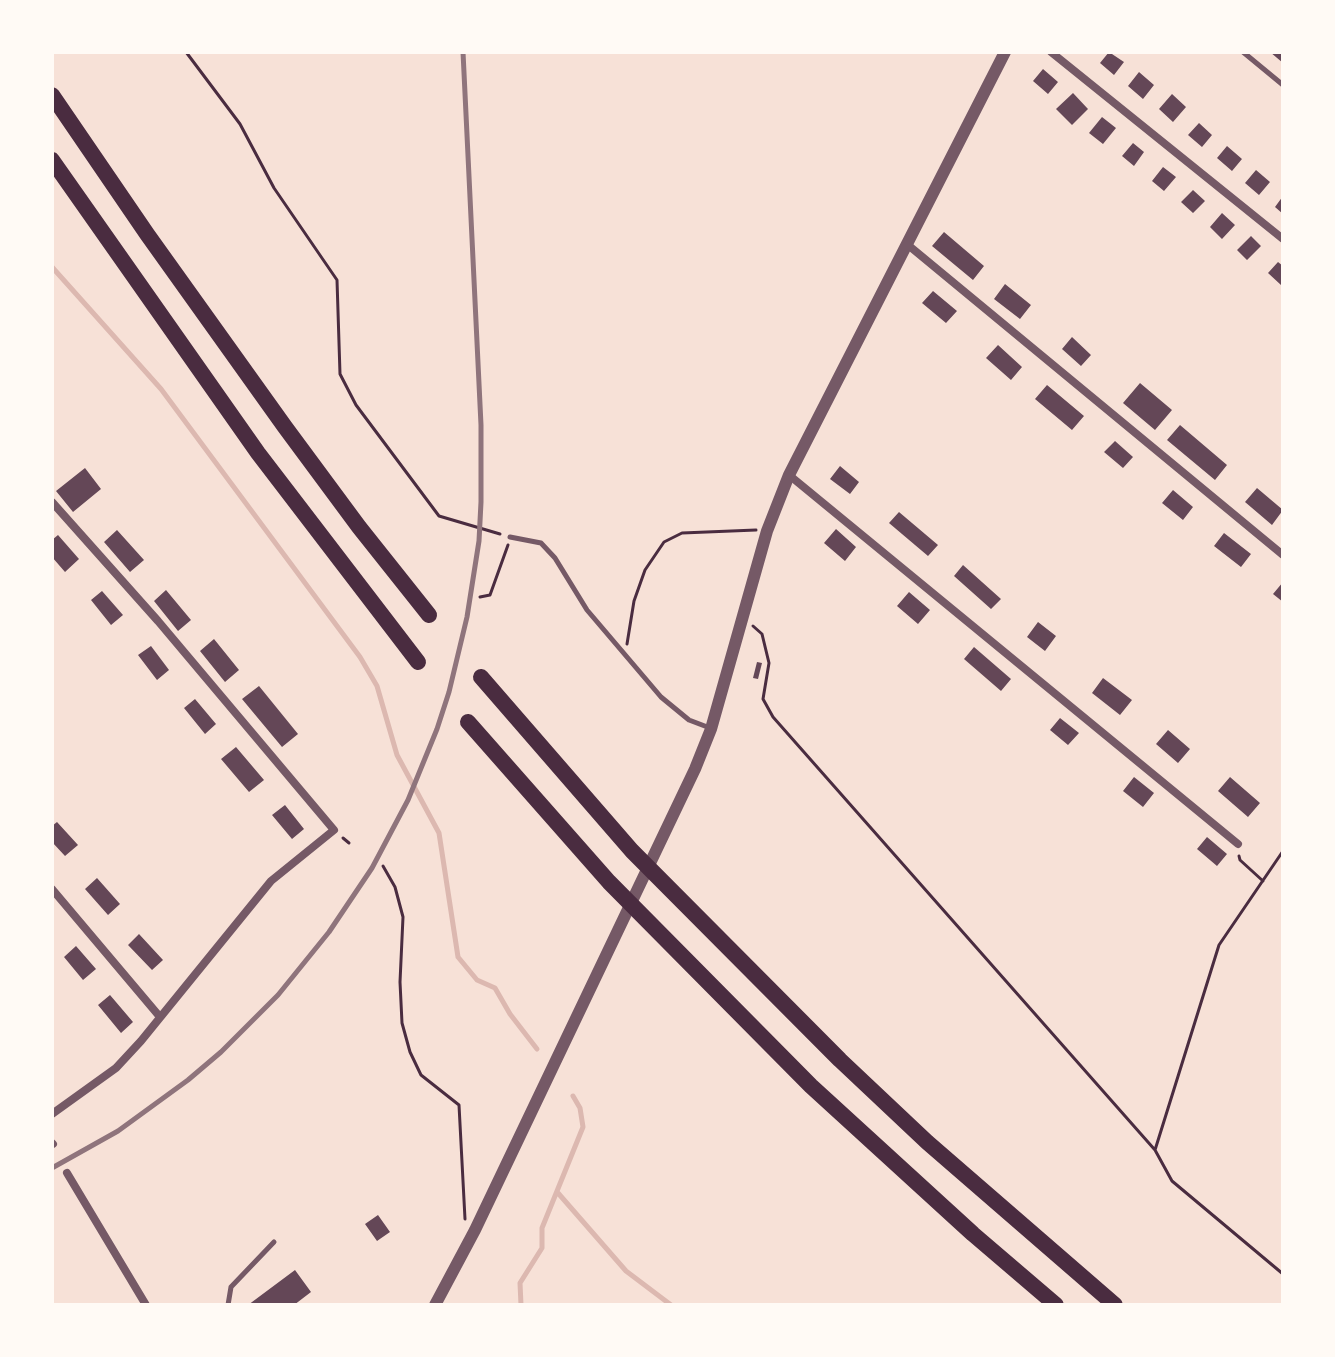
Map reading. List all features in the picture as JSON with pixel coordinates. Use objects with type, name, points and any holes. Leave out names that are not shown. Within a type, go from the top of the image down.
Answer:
[{"type":"highway","points":[[52,95],[285,427],[429,615]]},
{"type":"highway","points":[[52,160],[258,453],[418,662]]},
{"type":"highway","points":[[481,677],[632,851],[840,1060],[927,1142],[1115,1305]]},
{"type":"highway","points":[[468,722],[609,882],[811,1086],[1056,1305]]},
{"type":"street","points":[[435,1305],[475,1230],[695,769],[711,729],[767,531],[789,475],[1005,52]]},
{"type":"street","points":[[1051,52],[1283,239]]},
{"type":"street","points":[[908,245],[1283,555]]},
{"type":"street","points":[[789,475],[1238,844]]},
{"type":"street","points":[[52,502],[158,621],[334,830],[271,881],[116,1068],[52,1114]]},
{"type":"street","points":[[52,889],[160,1017]]},
{"type":"street","points":[[67,1173],[146,1305]]},
{"type":"lane","points":[[1243,52],[1283,85]]},
{"type":"lane","points":[[510,537],[541,543],[555,558],[587,610],[661,697],[689,720],[711,729]]},
{"type":"lane","points":[[228,1305],[231,1287],[274,1242]]},
{"type":"path","points":[[186,52],[240,124],[274,188],[337,280],[340,374],[356,405],[439,516],[510,537],[490,595],[480,597]]},
{"type":"path","points":[[625,655],[634,601],[645,570],[664,542],[682,533],[748,529],[767,531]]},
{"type":"path","points":[[743,616],[762,634],[769,663],[763,699],[773,717],[1155,1150],[1172,1181],[1283,1274]]},
{"type":"path","points":[[1238,844],[1240,860],[1263,881]]},
{"type":"path","points":[[1155,1150],[1219,945],[1283,851]]},
{"type":"path","points":[[383,866],[395,887],[403,917],[402,1023],[410,1052],[421,1075],[459,1105],[463,1207],[466,1226],[475,1230]]},
{"type":"building","points":[[1109,52],[1124,62],[1114,75],[1100,63]]},
{"type":"building","points":[[1270,52],[1283,52],[1283,63]]},
{"type":"building","points":[[1043,69],[1058,82],[1048,94],[1033,81]]},
{"type":"building","points":[[1139,72],[1154,85],[1143,99],[1128,86]]},
{"type":"building","points":[[1073,93],[1088,109],[1072,125],[1056,109]]},
{"type":"building","points":[[1172,94],[1186,107],[1173,122],[1159,109]]},
{"type":"building","points":[[1102,117],[1116,128],[1103,144],[1089,133]]},
{"type":"building","points":[[1199,123],[1212,135],[1202,147],[1188,135]]},
{"type":"building","points":[[1133,143],[1144,152],[1134,166],[1122,156]]},
{"type":"building","points":[[1227,146],[1242,159],[1232,171],[1217,158]]},
{"type":"building","points":[[1163,167],[1176,177],[1164,191],[1152,181]]},
{"type":"building","points":[[1256,170],[1270,182],[1259,195],[1245,183]]},
{"type":"building","points":[[1193,190],[1205,201],[1193,213],[1181,202]]},
{"type":"building","points":[[1283,196],[1283,214],[1275,207]]},
{"type":"building","points":[[1222,213],[1235,225],[1222,239],[1210,227]]},
{"type":"building","points":[[944,232],[984,266],[973,280],[932,246]]},
{"type":"building","points":[[1251,236],[1261,246],[1247,260],[1237,250]]},
{"type":"building","points":[[1278,262],[1283,266],[1281,285],[1268,273]]},
{"type":"building","points":[[1005,284],[1031,305],[1020,319],[994,299]]},
{"type":"building","points":[[933,291],[957,311],[946,323],[922,303]]},
{"type":"building","points":[[1072,337],[1091,355],[1081,366],[1062,349]]},
{"type":"building","points":[[998,345],[1022,367],[1011,380],[986,358]]},
{"type":"building","points":[[1140,383],[1172,410],[1155,430],[1123,403]]},
{"type":"building","points":[[1047,385],[1084,416],[1072,430],[1035,399]]},
{"type":"building","points":[[1180,425],[1227,465],[1215,480],[1167,440]]},
{"type":"building","points":[[1115,441],[1133,457],[1123,468],[1104,452]]},
{"type":"building","points":[[840,466],[859,482],[850,494],[830,479]]},
{"type":"building","points":[[85,468],[101,489],[73,512],[56,491]]},
{"type":"building","points":[[1257,488],[1283,510],[1272,525],[1245,502]]},
{"type":"building","points":[[1173,490],[1193,507],[1183,520],[1162,503]]},
{"type":"building","points":[[899,512],[938,545],[928,556],[889,523]]},
{"type":"building","points":[[836,529],[856,547],[845,561],[824,543]]},
{"type":"building","points":[[117,530],[144,560],[130,572],[104,542]]},
{"type":"building","points":[[1224,533],[1251,554],[1241,567],[1214,546]]},
{"type":"building","points":[[58,535],[79,559],[65,572],[52,557],[52,540]]},
{"type":"building","points":[[963,565],[1001,599],[991,609],[954,576]]},
{"type":"building","points":[[1283,582],[1283,602],[1273,594]]},
{"type":"building","points":[[166,590],[191,620],[178,631],[154,601]]},
{"type":"building","points":[[102,591],[123,615],[111,625],[91,600]]},
{"type":"building","points":[[909,592],[930,610],[918,624],[897,606]]},
{"type":"building","points":[[1038,622],[1056,636],[1045,651],[1027,637]]},
{"type":"building","points":[[214,639],[239,670],[225,682],[200,651]]},
{"type":"building","points":[[151,646],[169,670],[157,680],[138,655]]},
{"type":"building","points":[[974,647],[1011,679],[1001,691],[964,659]]},
{"type":"building","points":[[757,662],[762,663],[758,679],[753,678]]},
{"type":"building","points":[[1103,678],[1132,700],[1120,715],[1092,693]]},
{"type":"building","points":[[259,686],[298,734],[282,747],[242,699]]},
{"type":"building","points":[[195,699],[216,724],[205,734],[184,708]]},
{"type":"building","points":[[1060,718],[1079,733],[1068,745],[1050,730]]},
{"type":"building","points":[[1168,730],[1190,749],[1178,763],[1156,744]]},
{"type":"building","points":[[236,747],[264,780],[249,792],[221,759]]},
{"type":"building","points":[[1134,777],[1154,793],[1143,807],[1123,791]]},
{"type":"building","points":[[1230,777],[1260,803],[1248,817],[1218,791]]},
{"type":"building","points":[[285,805],[304,829],[292,839],[272,815]]},
{"type":"building","points":[[57,822],[78,845],[65,856],[52,842],[52,826]]},
{"type":"building","points":[[1207,837],[1227,854],[1217,866],[1197,849]]},
{"type":"building","points":[[97,878],[120,904],[108,915],[85,889]]},
{"type":"building","points":[[139,934],[163,960],[152,970],[128,945]]},
{"type":"building","points":[[76,946],[96,969],[83,980],[64,957]]},
{"type":"building","points":[[110,995],[133,1022],[121,1033],[98,1005]]},
{"type":"building","points":[[378,1215],[390,1232],[377,1241],[365,1224]]},
{"type":"building","points":[[295,1270],[311,1292],[294,1305],[248,1305]]},
{"type":"waterway","points":[[52,267],[161,389],[360,657],[377,686],[397,755],[439,833],[458,957],[477,980],[495,988],[537,1049]]},
{"type":"waterway","points":[[521,1305],[520,1283],[542,1248],[542,1228],[583,1127],[580,1108],[573,1096]]},
{"type":"waterway","points":[[558,1193],[626,1271],[671,1305]]},
{"type":"railway","points":[[52,1168],[118,1131],[188,1080],[278,995],[329,932],[372,868],[408,800],[437,729],[467,617],[479,541],[481,502],[481,425],[463,52]]}]
